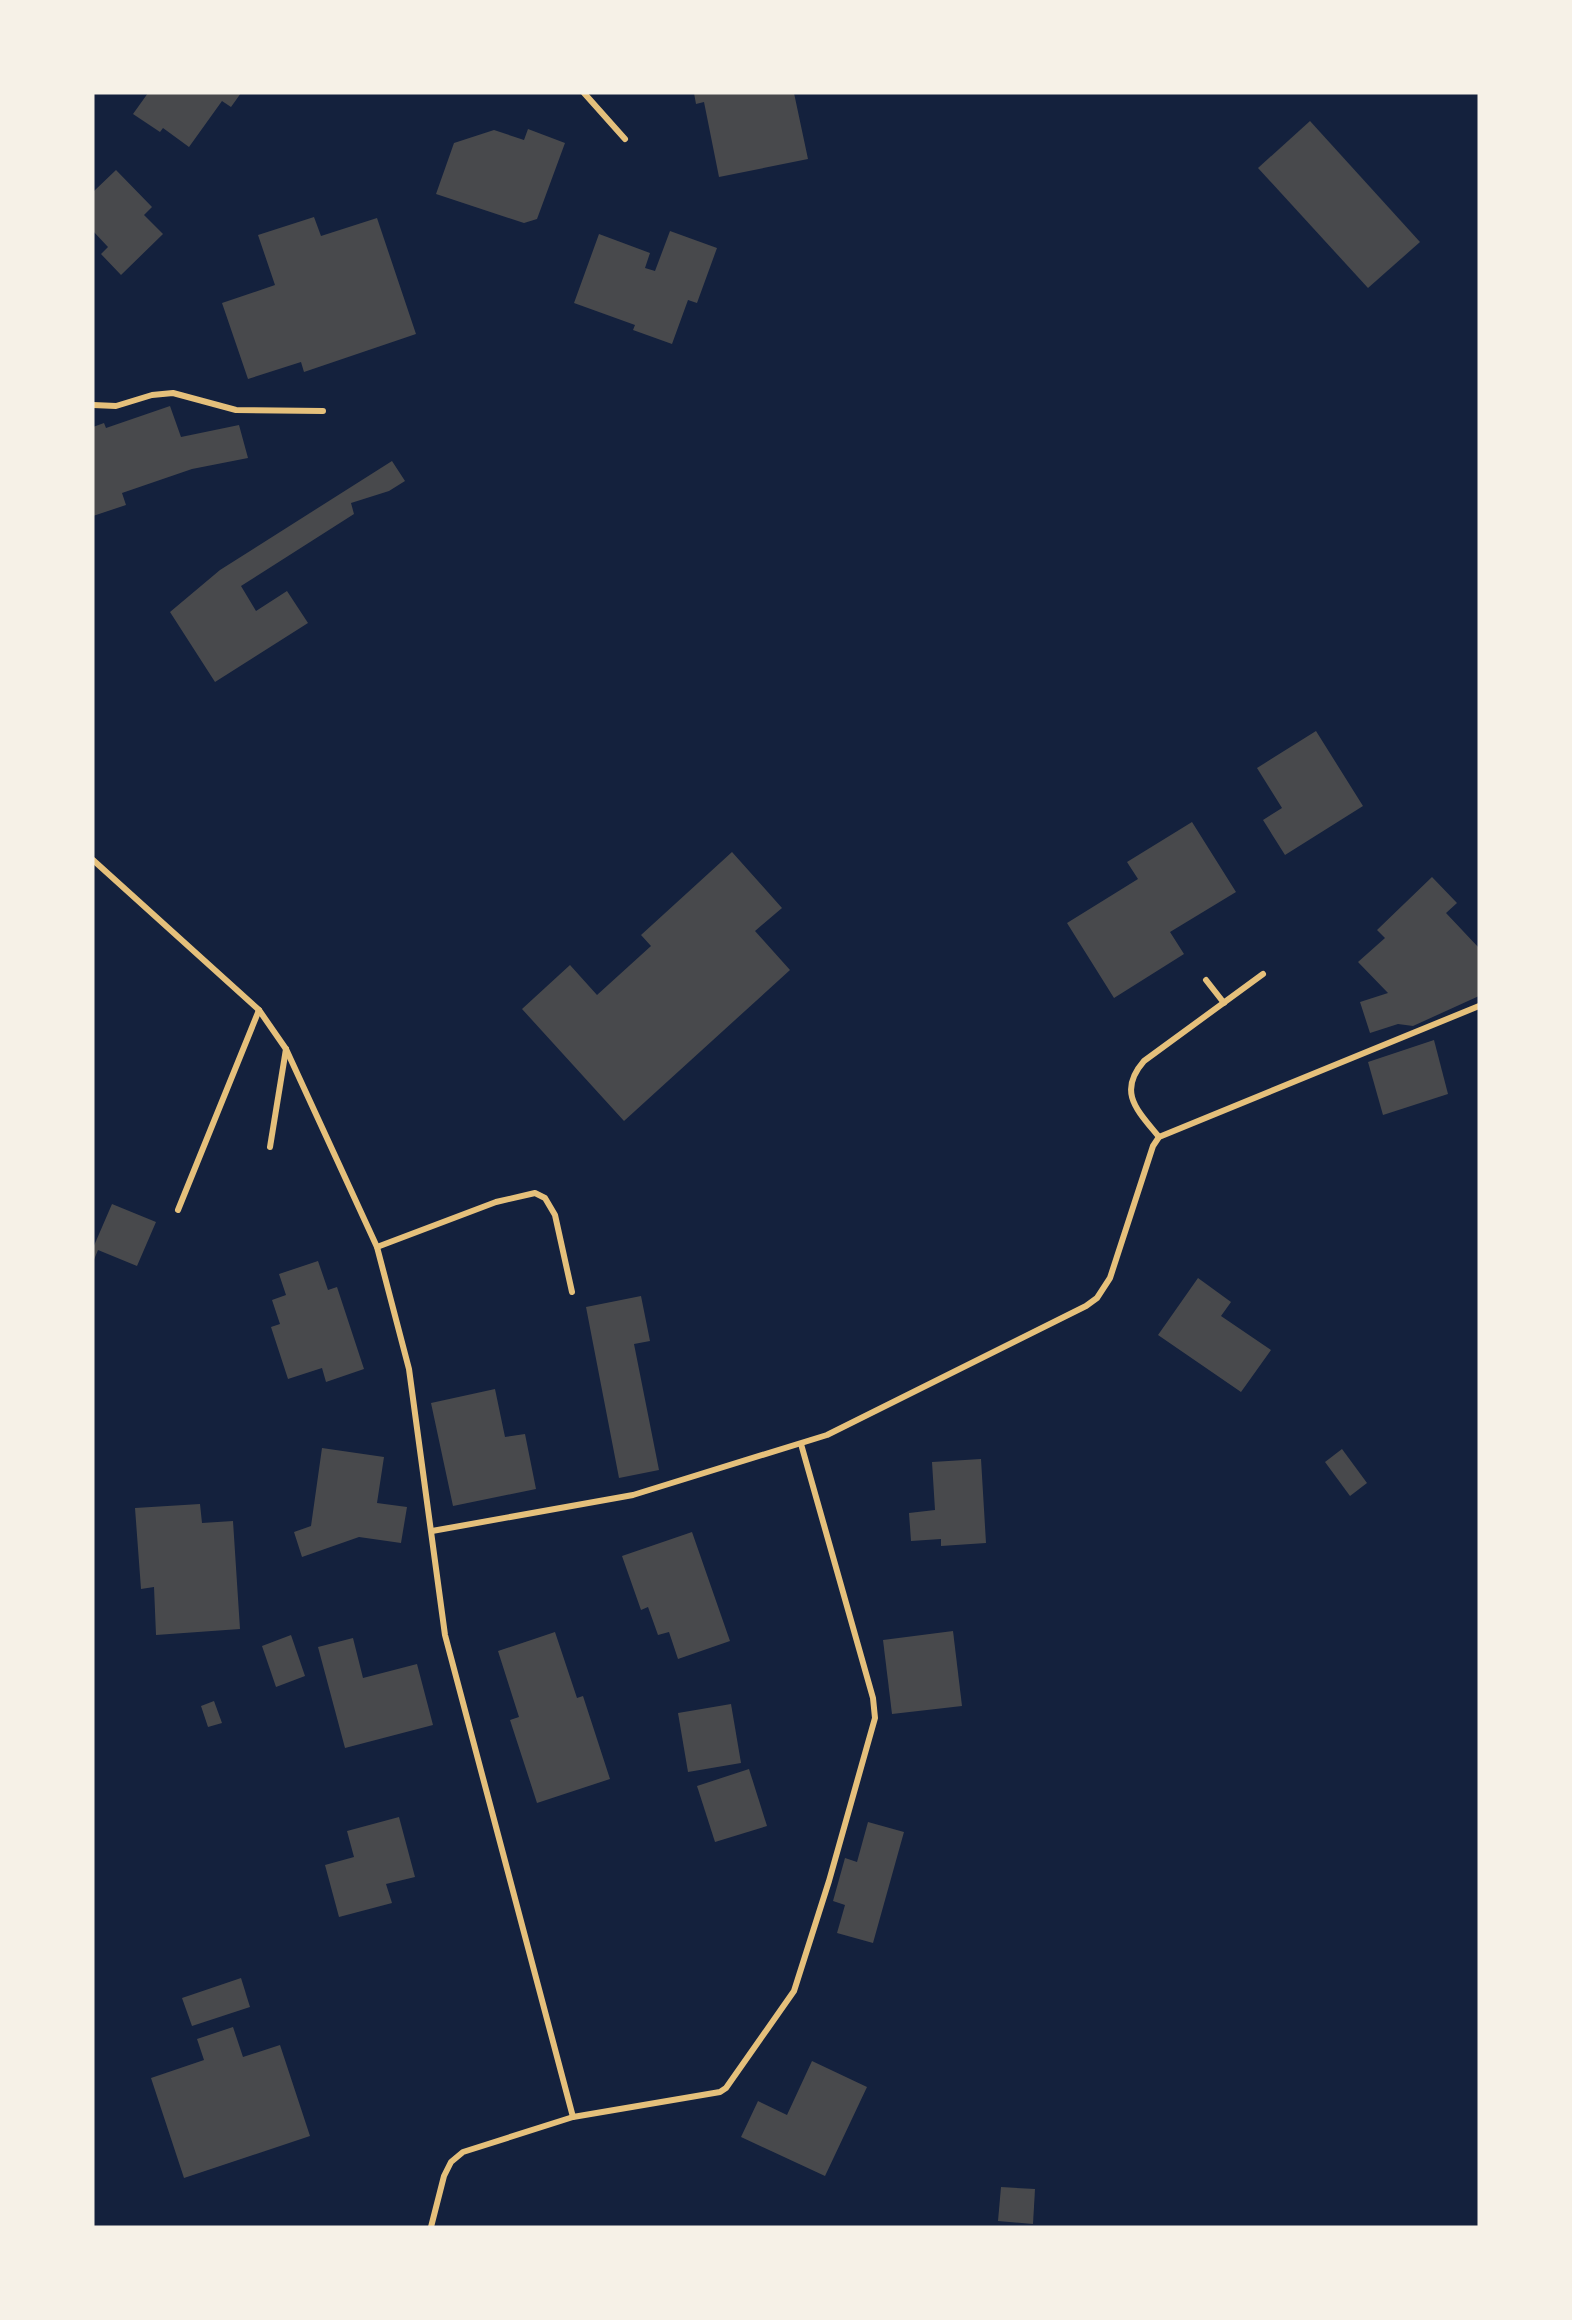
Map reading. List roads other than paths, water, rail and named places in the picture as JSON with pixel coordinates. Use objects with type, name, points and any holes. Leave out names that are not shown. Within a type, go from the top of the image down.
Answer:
[{"type":"street","points":[[584,93],[625,139]]},
{"type":"street","points":[[93,405],[116,406],[152,395],[173,393],[236,410],[323,411]]},
{"type":"street","points":[[93,860],[259,1010],[286,1049],[377,1247],[409,1369],[445,1635],[573,2117]]},
{"type":"street","points":[[1159,1137],[1135,1108],[1131,1086],[1134,1073],[1144,1061],[1263,974]]},
{"type":"street","points":[[1206,981],[1224,1003]]},
{"type":"street","points":[[432,1531],[633,1495],[827,1435],[1097,1298],[1110,1278],[1153,1146],[1159,1137],[1479,1006]]},
{"type":"street","points":[[178,1210],[259,1010]]},
{"type":"street","points":[[270,1147],[286,1049]]},
{"type":"street","points":[[377,1247],[496,1202],[535,1193],[545,1198],[555,1215],[572,1292]]},
{"type":"street","points":[[431,2227],[444,2176],[451,2162],[464,2152],[573,2117],[720,2092],[726,2088],[794,1991],[832,1870],[875,1718],[873,1698],[801,1444]]}]
